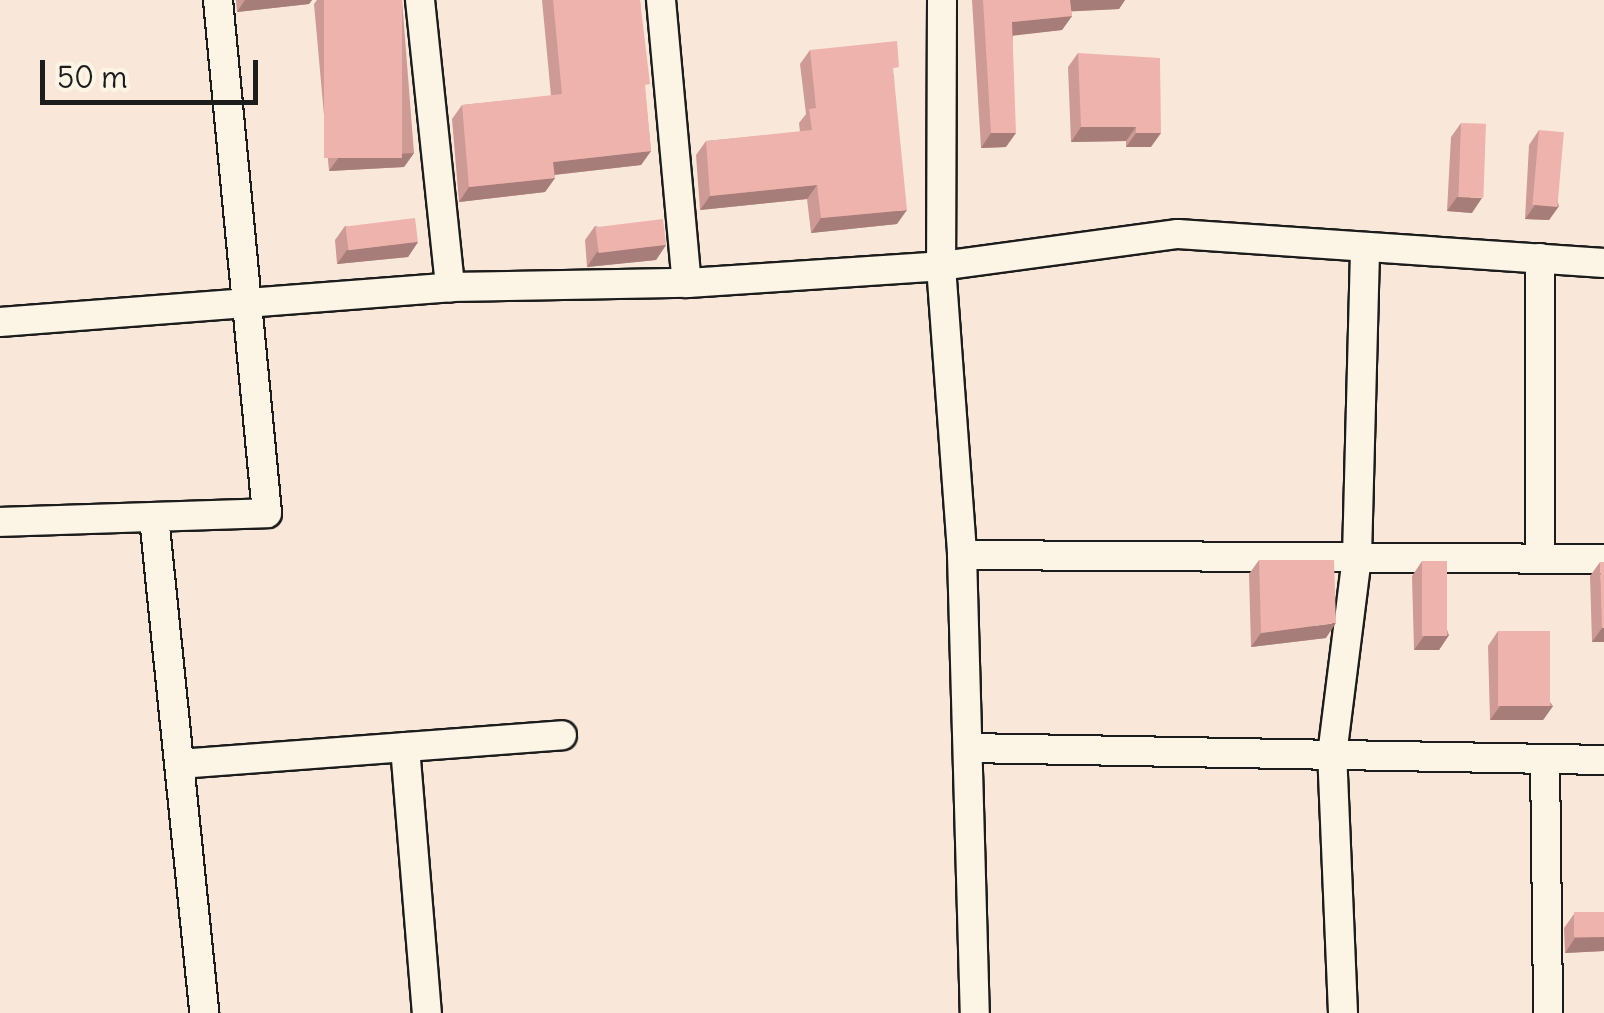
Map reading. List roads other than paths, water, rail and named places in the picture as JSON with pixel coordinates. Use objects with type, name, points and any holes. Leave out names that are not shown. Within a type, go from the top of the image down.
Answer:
[{"type":"street","points":[[0,522],[268,513],[218,0]]},
{"type":"street","points":[[420,0],[450,286]]},
{"type":"street","points":[[660,0],[688,283]]},
{"type":"street","points":[[942,0],[941,266],[962,554],[975,1013]]},
{"type":"street","points":[[0,322],[450,286],[688,283],[941,266],[1178,234],[1604,263]]},
{"type":"street","points":[[1344,1013],[1332,755],[1357,557],[1365,247]]},
{"type":"street","points":[[1540,258],[1540,558]]},
{"type":"street","points":[[154,517],[204,1013]]},
{"type":"street","points":[[962,554],[1604,559]]},
{"type":"street","points":[[180,764],[562,735]]},
{"type":"street","points":[[404,747],[427,1013]]},
{"type":"street","points":[[968,748],[1604,760]]},
{"type":"street","points":[[1545,759],[1548,1013]]}]
